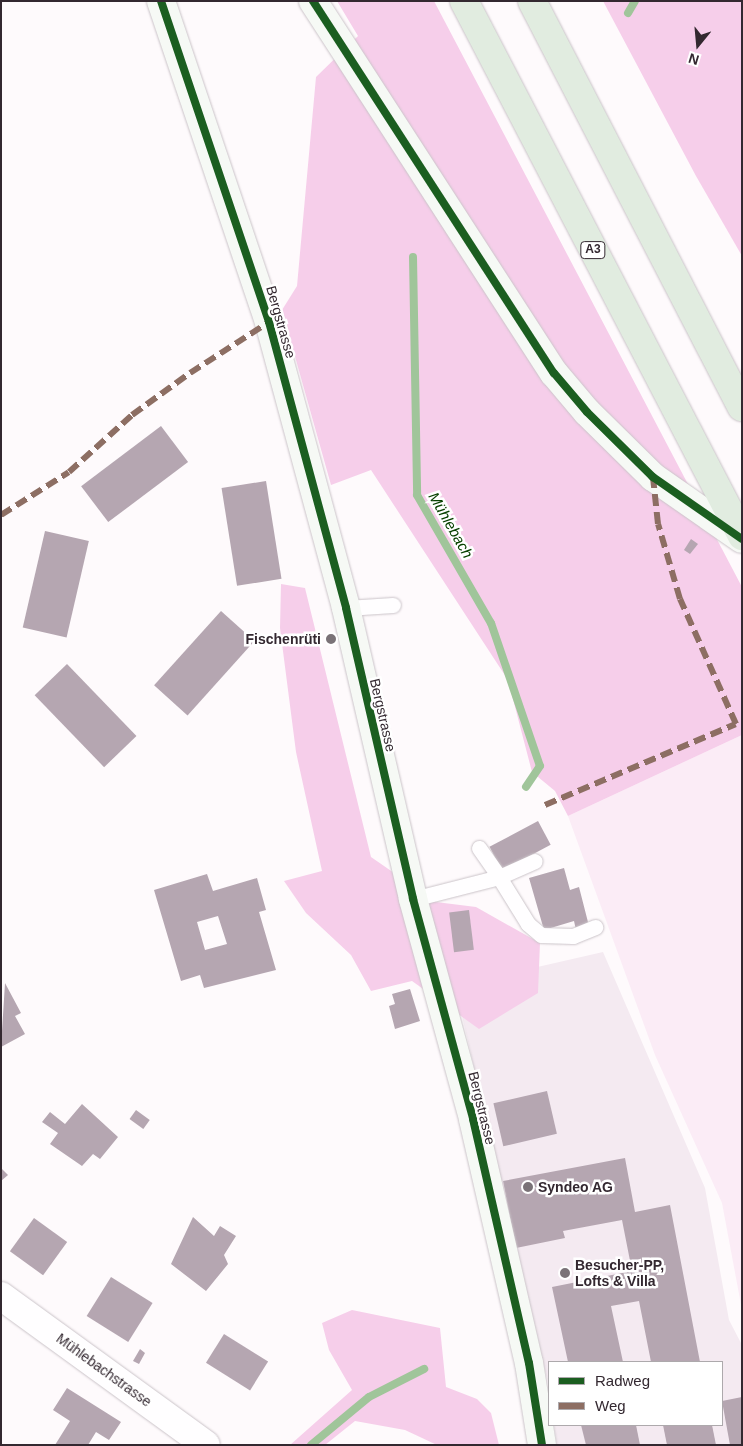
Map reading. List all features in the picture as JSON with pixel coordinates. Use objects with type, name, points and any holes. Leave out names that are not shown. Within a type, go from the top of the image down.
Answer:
[{"type":"highway","name":"A3","points":[[464,1],[742,538]]},
{"type":"highway","points":[[532,1],[742,406]]},
{"type":"street","name":"Bergstrasse","points":[[162,1],[269,322],[346,608],[413,899],[473,1119],[530,1363],[542,1445]]},
{"type":"street","points":[[313,1],[554,373],[587,412],[654,477],[742,538]]},
{"type":"street","name":"Mühlebachstrasse","points":[[1,1296],[206,1445]]},
{"type":"lane","points":[[346,608],[393,605]]},
{"type":"lane","points":[[479,848],[528,924],[541,936],[573,936],[596,927]]},
{"type":"lane","points":[[413,899],[499,877],[535,861]]},
{"type":"shaded area","points":[[337,1],[434,1],[742,587],[742,735],[568,816],[555,791],[532,772],[508,680],[371,470],[331,485],[282,310],[297,286],[316,77],[358,36]]},
{"type":"shaded area","points":[[603,1],[742,1],[742,256],[696,176]]},
{"type":"shaded area","points":[[281,584],[305,588],[371,857],[436,902],[476,907],[540,943],[538,993],[479,1029],[412,981],[371,991],[351,955],[306,913],[284,881],[322,871],[296,752],[280,628]]},
{"type":"shaded area","points":[[742,735],[742,1310],[722,1203],[655,1055],[568,816]]},
{"type":"shaded area","points":[[603,952],[705,1188],[729,1320],[742,1345],[742,1445],[557,1445],[554,1426],[723,1426],[723,1361],[548,1361],[548,1383],[455,986]]},
{"type":"shaded area","points":[[352,1310],[440,1328],[446,1387],[477,1399],[491,1413],[499,1445],[437,1445],[405,1430],[355,1421],[325,1445],[290,1445],[352,1390],[329,1350],[322,1323]]},
{"type":"building","points":[[161,426],[188,462],[108,522],[81,486]]},
{"type":"building","points":[[266,481],[281,579],[237,586],[222,488]]},
{"type":"building","points":[[45,531],[89,541],[67,638],[23,627]]},
{"type":"building","points":[[691,539],[698,544],[690,554],[684,550]]},
{"type":"building","points":[[221,611],[254,641],[188,715],[154,685]]},
{"type":"building","points":[[67,664],[136,736],[104,767],[35,695]]},
{"type":"building","points":[[538,821],[551,845],[502,871],[489,847]]},
{"type":"building","points":[[564,868],[570,890],[579,887],[589,926],[576,930],[574,921],[544,930],[529,878]]},
{"type":"building","points":[[207,874],[213,891],[257,878],[266,910],[259,912],[276,970],[204,988],[200,975],[181,981],[154,890]],"holes":[[[218,916],[227,944],[205,950],[197,922]]]},
{"type":"building","points":[[469,910],[474,950],[454,952],[449,912]]},
{"type":"building","points":[[5,983],[21,1013],[15,1016],[25,1034],[1,1047]]},
{"type":"building","points":[[410,989],[420,1021],[395,1029],[389,1006],[395,1004],[392,994]]},
{"type":"building","points":[[547,1091],[557,1134],[503,1146],[493,1103]]},
{"type":"building","points":[[82,1104],[118,1137],[100,1159],[93,1154],[82,1166],[50,1144],[58,1133],[42,1122],[50,1112],[65,1124]]},
{"type":"building","points":[[136,1110],[150,1120],[143,1129],[130,1119]]},
{"type":"building","points":[[625,1158],[635,1212],[670,1205],[700,1361],[651,1361],[639,1301],[611,1306],[623,1361],[568,1361],[552,1287],[632,1271],[622,1220],[563,1231],[565,1238],[516,1248],[503,1181]]},
{"type":"building","points":[[1,1168],[8,1175],[1,1181]]},
{"type":"building","points":[[193,1217],[214,1236],[220,1226],[236,1236],[224,1255],[228,1264],[206,1291],[171,1264]]},
{"type":"building","points":[[34,1218],[67,1242],[43,1275],[10,1251]]},
{"type":"building","points":[[111,1277],[153,1303],[128,1342],[87,1316]]},
{"type":"building","points":[[224,1334],[268,1362],[250,1390],[206,1363]]},
{"type":"building","points":[[140,1349],[145,1353],[139,1364],[133,1361]]},
{"type":"building","points":[[67,1388],[121,1422],[109,1440],[96,1432],[88,1445],[55,1445],[70,1421],[53,1410]]},
{"type":"building","points":[[742,1397],[742,1445],[730,1445],[723,1401]]},
{"type":"building","points":[[581,1426],[636,1426],[640,1445],[586,1445]]},
{"type":"building","points":[[663,1426],[712,1426],[716,1445],[667,1445]]},
{"type":"waterway","name":"Mühlebach","points":[[628,13],[635,1]]},
{"type":"waterway","name":"Mühlebach","points":[[413,257],[417,495],[491,623],[540,766],[526,787]]},
{"type":"waterway","name":"Mühlebach","points":[[311,1445],[369,1397],[424,1369]]},
{"type":"marked path","points":[[1,515],[69,472],[132,415],[190,373],[269,322]]},
{"type":"marked path","points":[[545,805],[736,724],[680,599],[658,524],[653,477]]},
{"type":"cycle path","points":[[161,1],[269,322],[346,608],[413,899],[473,1119],[529,1363],[542,1445]]},
{"type":"cycle path","points":[[313,1],[554,373],[587,412],[653,477],[742,539]]},
{"type":"place","name":"Fischenrüti","points":[[331,639]]},
{"type":"place","name":"Syndeo AG","points":[[528,1187]]},
{"type":"place","name":"Besucher-PP, Lofts & Villa","points":[[565,1273]]}]
